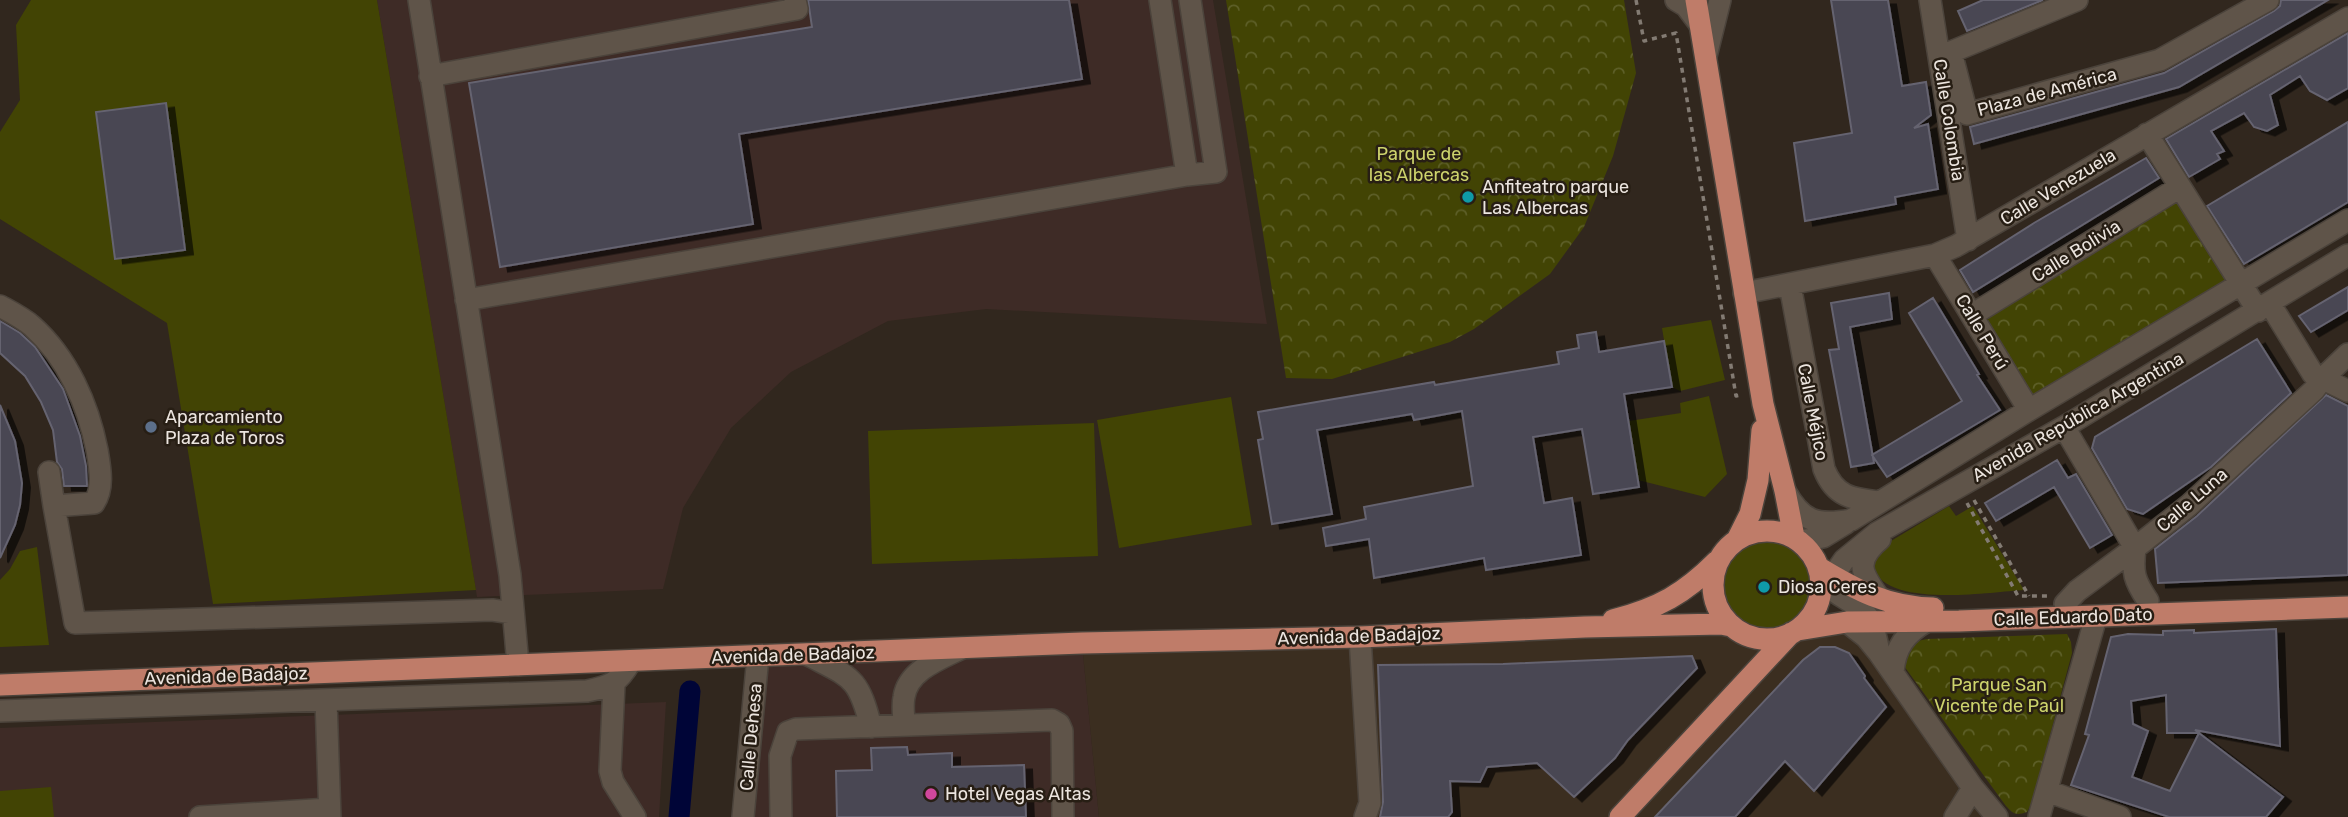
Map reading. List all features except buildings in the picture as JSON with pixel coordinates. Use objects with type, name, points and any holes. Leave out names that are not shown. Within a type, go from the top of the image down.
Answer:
[{"type":"main road","points":[[1696,0],[1762,397],[1797,539]]},
{"type":"main road","points":[[1737,540],[1750,514],[1758,480],[1762,397]]},
{"type":"main road","points":[[1586,626],[1635,614],[1683,593],[1737,540],[1753,532],[1768,530],[1797,539],[1812,554],[1823,580],[1815,609],[1620,817]]},
{"type":"main road","points":[[1718,559],[1713,573],[1712,589],[1716,605],[1749,647],[1746,672],[1728,700]]},
{"type":"main road","name":"Calle Eduardo Dato","points":[[1823,580],[1846,585],[1909,608],[2031,600],[2148,601],[2348,593]]},
{"type":"main road","name":"Calle Eduardo Dato","points":[[1795,631],[1847,622],[2096,617],[2348,607]]},
{"type":"main road","points":[[1586,626],[1721,624],[1758,639],[1770,639],[1795,631]]},
{"type":"main road","name":"Avenida de Badajoz","points":[[0,685],[962,648],[1360,637],[1586,626]]},
{"type":"street","points":[[419,0],[510,575],[518,665]]},
{"type":"street","points":[[430,76],[797,9],[795,0]]},
{"type":"street","points":[[1676,0],[1686,6],[1701,26]]},
{"type":"street","points":[[1706,56],[1720,0]]},
{"type":"street","name":"Plaza de América","points":[[2077,0],[1951,52],[1967,114],[2160,60],[2268,0]]},
{"type":"street","name":"Calle Colombia","points":[[1931,1],[1968,240]]},
{"type":"street","points":[[466,300],[1216,172],[1191,8],[1161,10],[1187,175]]},
{"type":"street","name":"Calle Venezuela","points":[[1744,293],[1935,255],[1968,240],[2348,18]]},
{"type":"street","points":[[2147,134],[2242,284],[2264,307],[2313,374],[2348,391]]},
{"type":"street","name":"Calle Bolivia","points":[[1972,315],[2180,187]]},
{"type":"street","name":"Avenida República Argentina","points":[[1797,539],[1823,537],[2029,410],[2348,220]]},
{"type":"street","name":"Calle Perú","points":[[1935,255],[2029,410]]},
{"type":"street","name":"Avenida República Argentina","points":[[1823,580],[1861,544],[2064,427],[2348,255]]},
{"type":"street","name":"Calle Méjico","points":[[1790,285],[1824,469],[1834,489],[1842,494],[1880,502]]},
{"type":"street","points":[[0,306],[32,326],[55,351],[75,383],[91,420],[100,464],[100,493],[94,503],[54,506]]},
{"type":"street","name":"Calle Luna","points":[[2069,599],[2188,506],[2314,390],[2348,354]]},
{"type":"street","points":[[2064,427],[2135,548],[2135,580],[2148,601]]},
{"type":"street","points":[[49,472],[75,624],[492,610],[513,613]]},
{"type":"street","points":[[1785,491],[1794,508],[1806,518],[1832,523],[1851,520]]},
{"type":"street","points":[[1880,599],[1866,580],[1862,568],[1863,559],[1876,543],[1904,519]]},
{"type":"street","points":[[1823,580],[1863,608],[1872,622],[1879,653]]},
{"type":"street","points":[[2039,817],[2096,617]]},
{"type":"street","points":[[1893,672],[1894,659],[1903,641],[1910,632],[1927,621]]},
{"type":"street","points":[[1847,622],[1866,637],[1879,653],[1973,789],[1997,817]]},
{"type":"street","points":[[1360,637],[1370,803],[1365,817]]},
{"type":"street","points":[[907,686],[916,674],[929,665],[962,648]]},
{"type":"street","points":[[858,687],[863,664],[870,657],[884,651],[901,663],[907,686],[904,725]]},
{"type":"street","points":[[806,654],[849,677],[858,687],[871,727]]},
{"type":"street","name":"Calle Dehesa","points":[[743,817],[758,656]]},
{"type":"street","points":[[631,661],[614,684],[610,771],[613,782],[635,817]]},
{"type":"street","points":[[0,711],[587,691],[614,684]]},
{"type":"street","points":[[201,817],[330,813],[326,700]]},
{"type":"street","points":[[780,817],[780,756],[788,732],[796,729],[1052,720],[1059,724],[1062,731],[1063,817]]},
{"type":"street","points":[[1955,817],[1973,789]]},
{"type":"street","points":[[2047,791],[2120,817]]},
{"type":"path","points":[[1636,0],[1644,41],[1676,33],[1736,396],[1762,397]]},
{"type":"path","points":[[1958,487],[2031,600]]},
{"type":"path","points":[[1958,487],[1958,501],[1967,503],[2018,596],[2031,600],[2069,599]]},
{"type":"shaded area","points":[[377,0],[1213,0],[1267,324],[986,309],[888,321],[791,372],[731,428],[683,508],[663,589],[477,597]]},
{"type":"shaded area","points":[[1847,622],[1997,817],[1099,817],[1082,644],[1731,626],[1758,639],[1770,639]]},
{"type":"shaded area","points":[[1082,643],[1099,817],[743,817],[758,656]]},
{"type":"shaded area","points":[[666,702],[659,817],[0,817],[0,728]]},
{"type":"green space","points":[[31,0],[377,0],[476,590],[213,604],[167,323],[0,219],[0,132],[20,100],[16,25]]},
{"type":"green space","name":"Parque de las Albercas","points":[[1226,0],[1624,0],[1636,73],[1613,156],[1584,227],[1550,274],[1474,329],[1450,342],[1332,379],[1286,378]]},
{"type":"green space","points":[[2176,197],[2229,280],[2030,399],[1980,318]]},
{"type":"green space","points":[[1711,320],[1725,380],[1680,391],[1672,387],[1662,328]]},
{"type":"green space","points":[[1709,396],[1727,474],[1705,497],[1638,480],[1629,421],[1681,413],[1680,403]]},
{"type":"green space","points":[[1231,397],[1252,525],[1119,548],[1097,420]]},
{"type":"green space","points":[[1094,423],[1098,556],[872,564],[868,431]]},
{"type":"green space","points":[[1949,506],[1956,516],[1973,506],[2024,590],[1940,595],[1897,589],[1882,580],[1873,567],[1881,547]]},
{"type":"green space","points":[[1766,531],[1787,535],[1804,547],[1816,564],[1820,585],[1816,606],[1804,623],[1787,635],[1766,639],[1745,635],[1728,623],[1716,606],[1712,585],[1716,564],[1728,547],[1745,535]]},
{"type":"green space","points":[[37,547],[49,645],[0,647],[0,580],[20,551]]},
{"type":"green space","name":"Parque San Vicente de Paúl","points":[[2067,634],[2072,653],[2032,802],[2027,812],[2015,814],[2006,806],[1904,666],[1906,653],[1913,642],[1927,639]]},
{"type":"green space","points":[[51,787],[54,817],[0,817],[0,791]]},
{"type":"waterway","points":[[679,817],[690,691]]},
{"type":"place","name":"Anfiteatro parque Las Albercas","points":[[1468,197]]},
{"type":"place","name":"Aparcamiento Plaza de Toros","points":[[151,427]]},
{"type":"place","name":"Diosa Ceres","points":[[1764,587]]},
{"type":"place","name":"Hotel Vegas Altas","points":[[931,794]]}]
